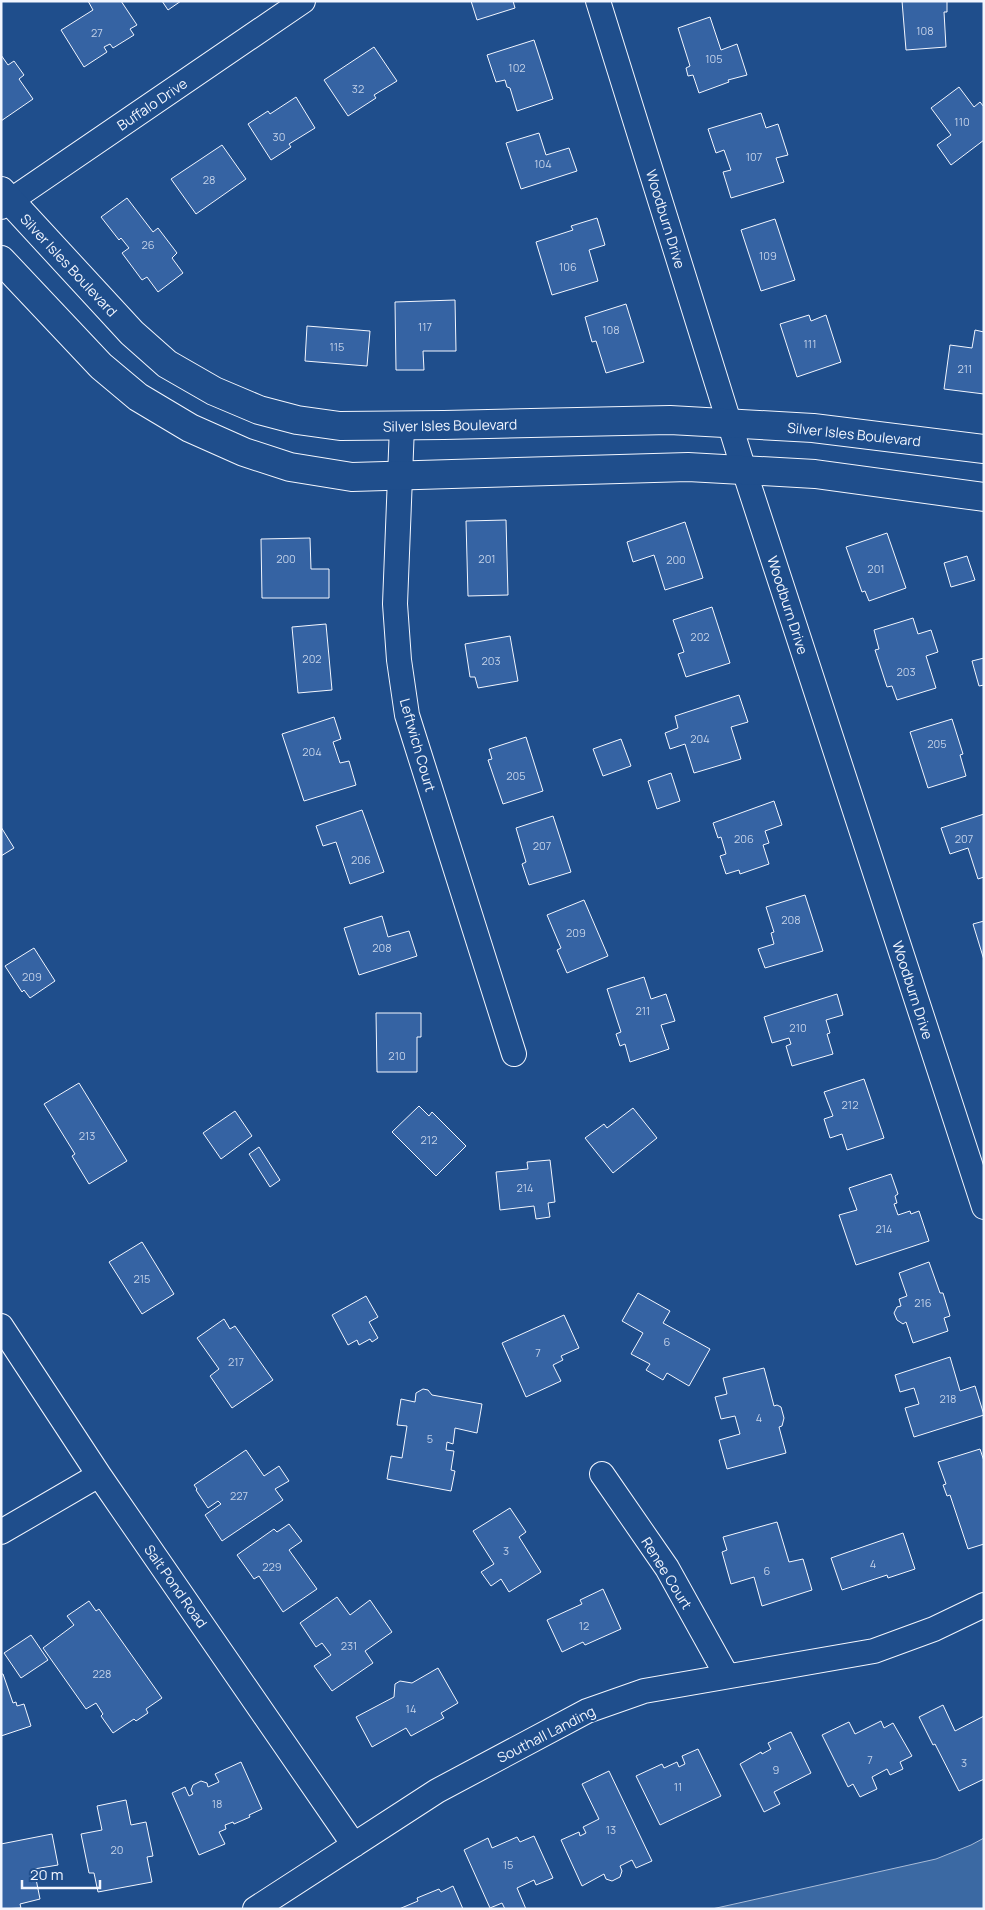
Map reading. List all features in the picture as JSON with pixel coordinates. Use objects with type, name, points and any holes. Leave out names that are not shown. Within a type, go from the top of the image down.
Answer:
[{"type":"street","name":"Buffalo Drive","points":[[4,200],[303,1]]},
{"type":"street","name":"Woodburn Drive","points":[[598,1],[744,470],[984,1207]]},
{"type":"street","name":"Silver Isles Boulevard","points":[[4,200],[132,333],[167,364],[206,387],[259,410],[297,420],[340,426],[670,420],[813,428],[984,449]]},
{"type":"street","points":[[1,260],[101,366],[138,397],[190,428],[244,452],[290,467],[352,476],[688,467],[815,474],[984,497]]},
{"type":"street","name":"Leftwich Court","points":[[402,426],[396,604],[399,660],[407,715],[514,1054]]},
{"type":"street","name":"Salt Pond Road","points":[[1,1326],[99,1475],[354,1845]]},
{"type":"street","name":"Renee Court","points":[[602,1474],[667,1568],[727,1676]]},
{"type":"street","points":[[1,1532],[99,1475]]},
{"type":"street","name":"Southall Landing","points":[[255,1909],[437,1791],[587,1711],[644,1691],[874,1651],[934,1629],[984,1605]]},
{"type":"water","points":[[984,1838],[984,1909],[712,1909],[936,1859]]},
{"type":"building","points":[[88,1],[121,1],[137,25],[130,29],[134,35],[113,48],[110,44],[104,47],[107,52],[84,67],[61,30],[93,10]]},
{"type":"building","points":[[162,1],[181,1],[168,10]]},
{"type":"building","points":[[471,1],[513,1],[515,8],[477,20]]},
{"type":"building","points":[[902,1],[947,1],[947,12],[944,12],[946,47],[906,50]]},
{"type":"building","points":[[710,17],[721,50],[737,44],[747,75],[728,80],[729,82],[699,93],[693,75],[688,76],[686,68],[690,66],[678,28]]},
{"type":"building","points":[[534,40],[553,99],[517,111],[510,88],[507,87],[505,80],[496,82],[487,55]]},
{"type":"building","points":[[374,47],[397,81],[374,95],[376,98],[348,116],[324,80]]},
{"type":"building","points":[[1,55],[8,65],[14,61],[24,75],[19,79],[33,99],[1,121]]},
{"type":"building","points":[[959,87],[974,107],[980,102],[984,107],[984,140],[951,165],[937,145],[951,135],[931,108]]},
{"type":"building","points":[[296,97],[315,128],[289,144],[291,147],[271,160],[248,124],[268,111],[270,114]]},
{"type":"building","points":[[761,113],[766,128],[778,124],[788,155],[776,158],[784,182],[731,198],[723,172],[731,170],[724,150],[716,153],[708,129]]},
{"type":"building","points":[[539,133],[546,155],[569,148],[577,171],[521,189],[506,143]]},
{"type":"building","points":[[222,145],[246,179],[196,214],[171,179]]},
{"type":"building","points":[[127,198],[153,232],[158,228],[177,253],[172,258],[183,273],[158,292],[147,277],[142,280],[122,253],[129,248],[121,238],[119,240],[101,217]]},
{"type":"building","points":[[597,218],[605,245],[589,250],[598,281],[552,295],[536,242],[573,230],[571,226]]},
{"type":"building","points":[[775,219],[795,280],[761,291],[741,230]]},
{"type":"building","points":[[455,300],[456,351],[423,351],[424,370],[396,370],[395,302]]},
{"type":"building","points":[[626,304],[644,362],[606,373],[596,341],[592,342],[585,317]]},
{"type":"building","points":[[809,315],[811,321],[826,315],[841,362],[797,377],[780,324]]},
{"type":"building","points":[[307,326],[370,331],[367,366],[305,361]]},
{"type":"building","points":[[975,330],[984,332],[984,394],[944,389],[950,345],[972,348]]},
{"type":"building","points":[[506,520],[508,595],[468,596],[466,521]]},
{"type":"building","points":[[685,522],[703,578],[665,590],[654,555],[633,562],[627,542]]},
{"type":"building","points":[[887,533],[906,588],[869,601],[865,591],[862,592],[846,547]]},
{"type":"building","points":[[310,538],[311,569],[329,569],[329,598],[262,598],[261,539]]},
{"type":"building","points":[[967,556],[975,580],[951,587],[944,563]]},
{"type":"building","points":[[712,607],[730,663],[686,677],[678,654],[684,652],[673,620]]},
{"type":"building","points":[[913,618],[918,634],[931,630],[938,652],[926,656],[936,688],[897,700],[892,686],[887,687],[875,650],[879,649],[874,630]]},
{"type":"building","points":[[326,624],[332,690],[298,693],[292,627]]},
{"type":"building","points":[[510,636],[518,681],[478,688],[475,677],[470,677],[465,644]]},
{"type":"building","points":[[984,658],[984,685],[979,686],[972,661]]},
{"type":"building","points":[[739,695],[748,722],[731,727],[741,759],[694,773],[685,744],[670,749],[665,733],[678,728],[675,716]]},
{"type":"building","points":[[334,717],[341,739],[333,742],[340,763],[349,761],[356,785],[304,801],[282,734]]},
{"type":"building","points":[[952,719],[963,754],[960,755],[966,776],[928,788],[910,732]]},
{"type":"building","points":[[526,737],[543,791],[503,804],[488,760],[492,759],[489,749]]},
{"type":"building","points":[[621,739],[631,766],[603,776],[593,749]]},
{"type":"building","points":[[671,773],[680,801],[657,809],[648,781]]},
{"type":"building","points":[[774,801],[782,825],[765,831],[769,843],[763,845],[769,864],[740,874],[739,870],[726,874],[720,856],[726,854],[721,837],[718,838],[713,823]]},
{"type":"building","points":[[362,810],[384,872],[350,884],[336,842],[323,846],[316,826]]},
{"type":"building","points":[[984,814],[984,877],[978,879],[968,848],[950,854],[941,828]]},
{"type":"building","points":[[553,816],[571,872],[529,885],[522,864],[526,862],[516,828]]},
{"type":"building","points":[[1,827],[14,848],[1,856]]},
{"type":"building","points":[[805,895],[823,951],[765,968],[758,949],[774,944],[771,933],[774,932],[766,907]]},
{"type":"building","points":[[584,900],[608,956],[567,973],[557,950],[561,948],[547,915]]},
{"type":"building","points":[[382,916],[388,937],[409,931],[417,956],[359,975],[344,928]]},
{"type":"building","points":[[984,921],[984,960],[973,924]]},
{"type":"building","points":[[34,948],[55,981],[30,998],[24,990],[22,992],[5,966]]},
{"type":"building","points":[[644,977],[651,999],[666,994],[675,1021],[661,1025],[669,1049],[630,1062],[625,1044],[620,1046],[616,1034],[621,1032],[607,989]]},
{"type":"building","points":[[837,994],[843,1015],[826,1020],[830,1033],[827,1034],[833,1054],[792,1066],[786,1046],[791,1044],[789,1038],[772,1043],[764,1017]]},
{"type":"building","points":[[376,1013],[421,1013],[421,1037],[417,1037],[417,1072],[377,1072]]},
{"type":"building","points":[[864,1079],[884,1138],[847,1150],[842,1134],[830,1138],[824,1119],[833,1116],[824,1092]]},
{"type":"building","points":[[79,1083],[127,1161],[89,1184],[72,1156],[75,1154],[44,1104]]},
{"type":"building","points":[[419,1106],[429,1116],[432,1112],[466,1146],[436,1176],[392,1132]]},
{"type":"building","points":[[633,1108],[657,1138],[613,1173],[585,1138],[604,1124],[607,1128]]},
{"type":"building","points":[[235,1111],[252,1136],[221,1159],[203,1133]]},
{"type":"building","points":[[259,1147],[280,1180],[270,1187],[249,1154]]},
{"type":"building","points":[[550,1160],[555,1202],[548,1203],[550,1217],[536,1219],[534,1206],[500,1210],[496,1172],[528,1169],[527,1162]]},
{"type":"building","points":[[891,1174],[898,1194],[895,1196],[897,1203],[894,1204],[898,1215],[910,1211],[911,1214],[919,1211],[929,1241],[856,1265],[839,1215],[857,1210],[849,1188]]},
{"type":"building","points":[[142,1242],[174,1294],[142,1314],[109,1262]]},
{"type":"building","points":[[929,1262],[940,1293],[943,1293],[950,1316],[944,1318],[948,1331],[913,1343],[906,1322],[903,1324],[897,1320],[894,1313],[897,1307],[901,1306],[899,1299],[907,1296],[899,1273]]},
{"type":"building","points":[[638,1293],[670,1311],[663,1323],[710,1349],[689,1386],[667,1373],[663,1380],[646,1370],[650,1364],[631,1354],[643,1333],[622,1321]]},
{"type":"building","points":[[366,1296],[378,1317],[369,1322],[378,1338],[372,1342],[370,1339],[359,1345],[357,1340],[348,1345],[332,1315]]},
{"type":"building","points":[[564,1315],[579,1348],[561,1356],[563,1360],[553,1365],[561,1381],[526,1397],[502,1343]]},
{"type":"building","points":[[224,1319],[230,1329],[235,1326],[273,1380],[232,1408],[210,1376],[219,1369],[197,1338]]},
{"type":"building","points":[[950,1357],[960,1391],[975,1386],[984,1415],[914,1437],[905,1408],[919,1404],[914,1388],[900,1392],[895,1375]]},
{"type":"building","points":[[764,1368],[774,1406],[781,1407],[784,1418],[782,1426],[779,1427],[786,1453],[727,1469],[719,1440],[740,1434],[735,1416],[721,1419],[715,1397],[727,1394],[723,1378]]},
{"type":"building","points":[[423,1389],[428,1390],[432,1395],[482,1404],[477,1433],[455,1428],[453,1444],[447,1442],[446,1450],[454,1451],[451,1470],[455,1471],[451,1491],[387,1479],[391,1456],[402,1458],[407,1426],[397,1425],[401,1399],[415,1402],[416,1393]]},
{"type":"building","points":[[980,1449],[984,1461],[984,1544],[968,1549],[950,1495],[947,1496],[943,1485],[946,1484],[938,1462]]},
{"type":"building","points":[[246,1450],[264,1476],[279,1466],[289,1481],[275,1489],[283,1500],[222,1541],[205,1515],[221,1504],[218,1501],[208,1508],[194,1485]]},
{"type":"building","points":[[510,1508],[526,1532],[519,1537],[541,1572],[509,1592],[501,1579],[491,1586],[481,1572],[494,1564],[473,1531]]},
{"type":"building","points":[[777,1522],[789,1562],[803,1559],[812,1590],[762,1606],[754,1577],[731,1584],[722,1552],[727,1550],[723,1537]]},
{"type":"building","points":[[289,1524],[302,1541],[289,1550],[317,1589],[283,1612],[259,1576],[254,1579],[237,1555],[274,1529],[277,1532]]},
{"type":"building","points":[[903,1533],[915,1569],[888,1578],[887,1575],[842,1590],[831,1558]]},
{"type":"building","points":[[603,1589],[621,1629],[585,1645],[583,1642],[562,1652],[547,1620],[582,1604],[580,1600]]},
{"type":"building","points":[[337,1597],[350,1615],[370,1600],[392,1632],[365,1651],[373,1663],[332,1691],[314,1666],[331,1655],[322,1643],[316,1647],[300,1623]]},
{"type":"building","points":[[89,1601],[96,1611],[99,1609],[162,1698],[146,1709],[148,1713],[136,1721],[134,1719],[113,1733],[101,1716],[103,1714],[96,1703],[86,1709],[43,1648],[74,1625],[67,1616]]},
{"type":"building","points":[[31,1635],[48,1660],[21,1678],[4,1653]]},
{"type":"building","points":[[438,1668],[458,1703],[441,1713],[444,1718],[411,1736],[406,1728],[372,1747],[356,1717],[394,1697],[395,1684],[400,1681],[412,1683]]},
{"type":"building","points":[[1,1674],[3,1674],[13,1703],[16,1702],[17,1706],[24,1704],[31,1726],[1,1736]]},
{"type":"building","points":[[943,1705],[955,1731],[984,1716],[984,1779],[959,1791],[919,1717]]},
{"type":"building","points":[[881,1721],[884,1728],[893,1723],[912,1756],[900,1762],[903,1769],[890,1775],[887,1769],[872,1777],[877,1789],[860,1797],[853,1784],[848,1787],[822,1735],[849,1722],[855,1734]]},
{"type":"building","points":[[791,1732],[811,1773],[774,1792],[780,1804],[764,1812],[740,1764],[761,1752],[762,1754],[771,1749],[768,1743]]},
{"type":"building","points":[[698,1749],[721,1796],[660,1825],[636,1776],[662,1764],[664,1768],[677,1762],[679,1767],[685,1764],[682,1756]]},
{"type":"building","points":[[241,1762],[262,1809],[234,1824],[233,1822],[225,1825],[226,1829],[219,1832],[225,1844],[199,1855],[172,1793],[185,1787],[189,1796],[193,1794],[191,1790],[193,1785],[201,1781],[207,1783],[208,1787],[219,1782],[215,1774]]},
{"type":"building","points":[[609,1771],[652,1861],[636,1868],[632,1860],[620,1866],[622,1871],[620,1877],[612,1881],[606,1879],[604,1874],[582,1886],[561,1840],[579,1832],[580,1836],[586,1833],[583,1827],[599,1819],[582,1784]]},
{"type":"building","points":[[126,1800],[131,1825],[146,1822],[153,1856],[147,1857],[152,1882],[98,1892],[94,1873],[89,1873],[81,1834],[102,1830],[97,1806]]},
{"type":"building","points":[[52,1834],[58,1865],[34,1869],[40,1899],[20,1904],[21,1908],[1,1909],[1,1844]]},
{"type":"building","points":[[534,1836],[553,1878],[536,1885],[534,1880],[517,1888],[526,1909],[505,1909],[502,1903],[490,1908],[464,1850],[488,1838],[492,1848],[517,1837],[520,1842]]},
{"type":"building","points":[[453,1886],[463,1909],[399,1909],[418,1901],[417,1898],[439,1889],[441,1892]]}]
